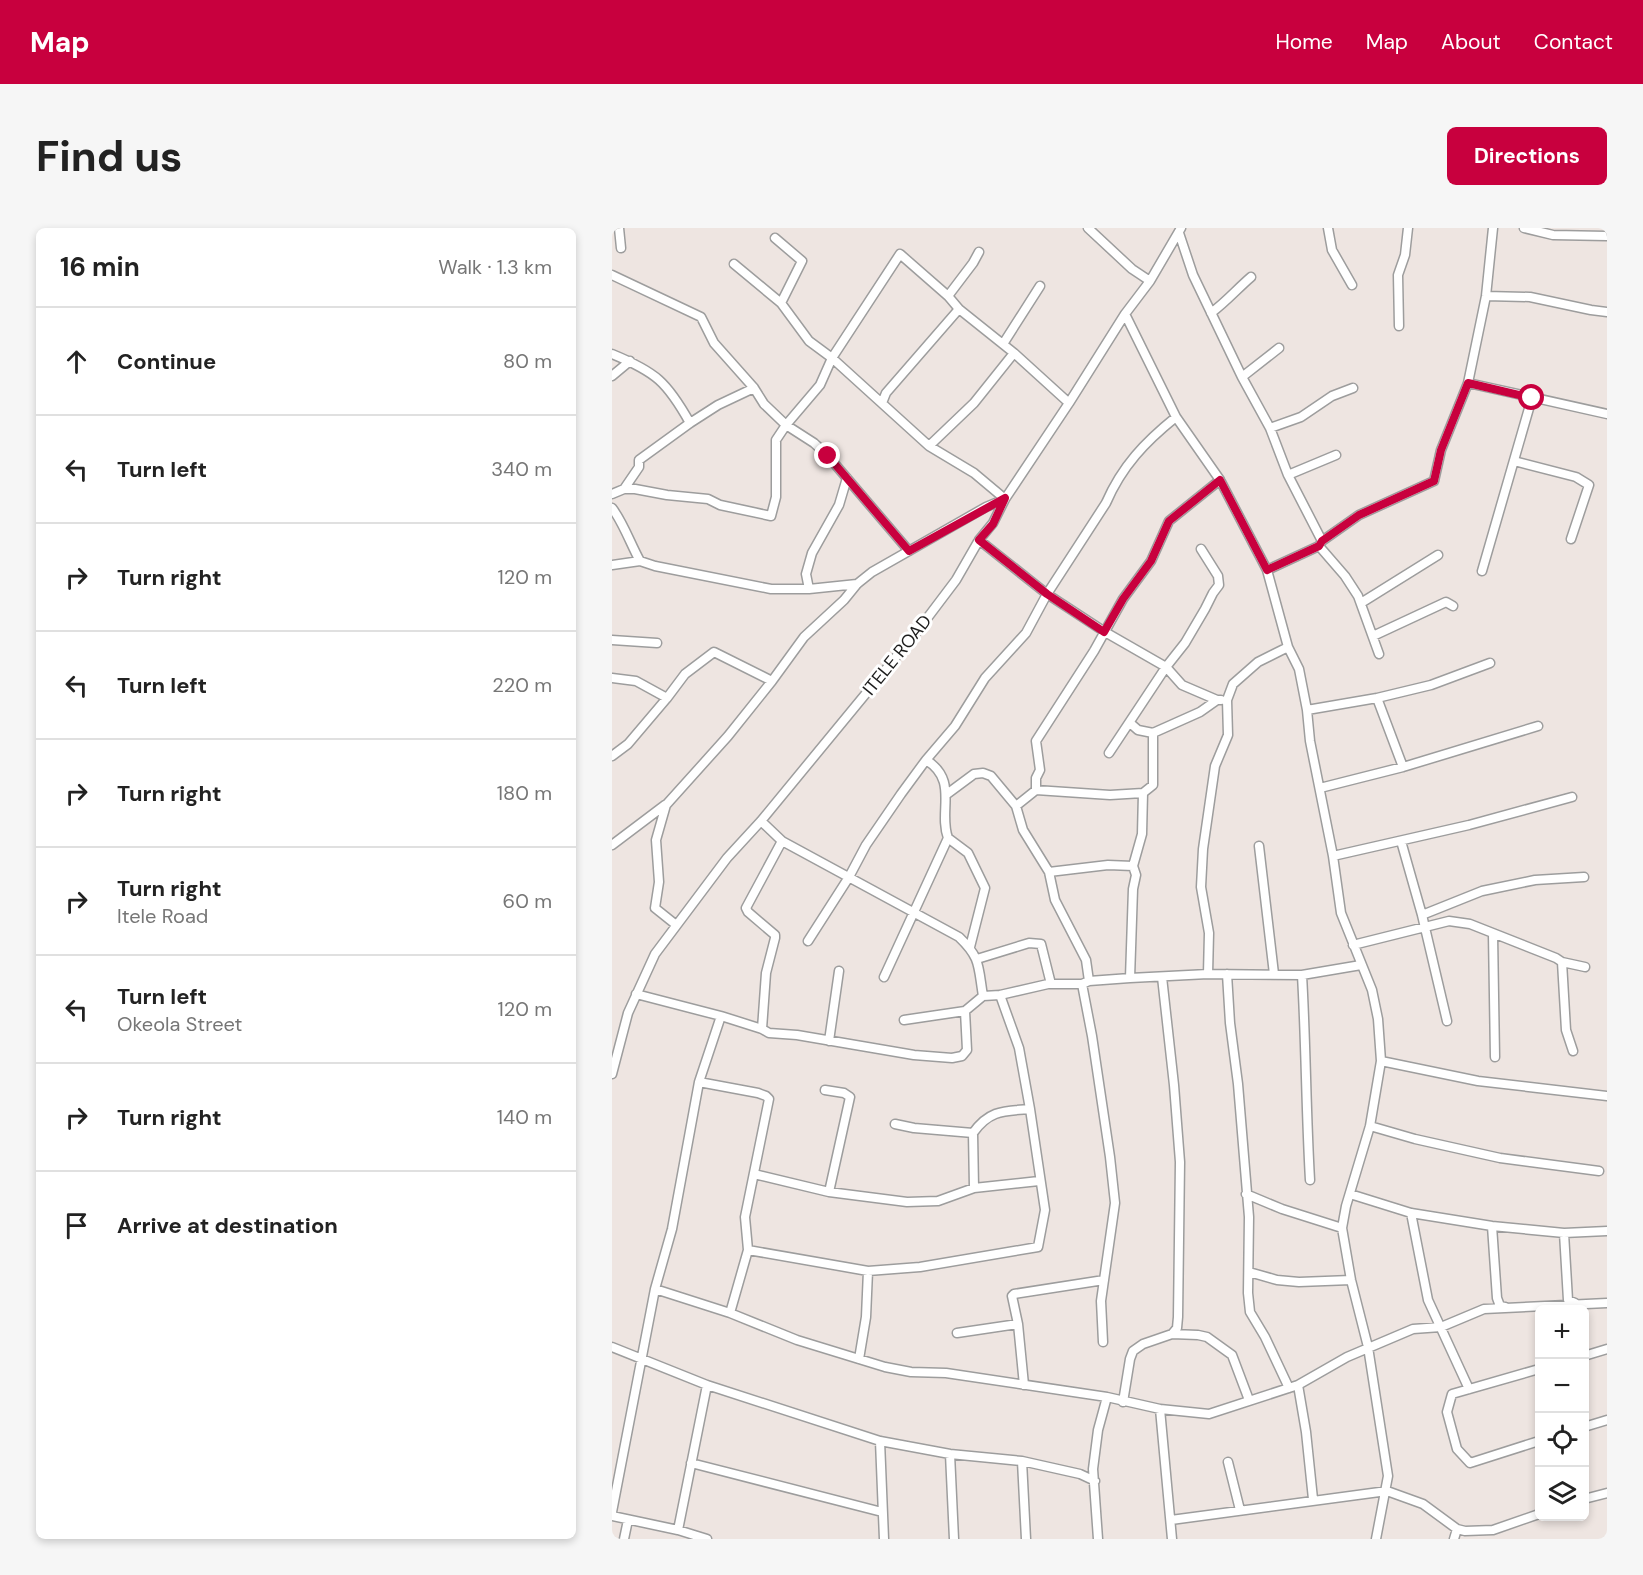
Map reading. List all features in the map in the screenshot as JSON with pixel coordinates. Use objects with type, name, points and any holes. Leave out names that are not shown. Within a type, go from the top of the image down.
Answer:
[{"type":"street","points":[[619,228],[621,248]]},
{"type":"street","points":[[1088,228],[1132,269],[1150,281]]},
{"type":"street","points":[[1328,228],[1332,250],[1352,285]]},
{"type":"street","points":[[1399,326],[1398,275],[1405,255],[1408,228]]},
{"type":"street","points":[[1267,570],[1321,544],[1359,515],[1434,481],[1441,450],[1468,383],[1486,296],[1494,228]]},
{"type":"street","points":[[1524,228],[1553,235],[1607,236]]},
{"type":"street","points":[[1180,230],[1193,274],[1211,313],[1270,428],[1288,475],[1321,544],[1345,576],[1361,603],[1380,654]]},
{"type":"street","name":"ITELE ROAD","points":[[612,1074],[628,1013],[655,954],[675,924],[727,858],[761,821],[919,629],[956,580],[979,540],[993,524],[1005,498],[1125,314],[1150,281],[1180,230]]},
{"type":"street","points":[[774,238],[802,261],[782,303]]},
{"type":"street","points":[[948,296],[979,252]]},
{"type":"street","points":[[612,494],[624,489],[635,489],[708,499],[720,505],[771,516],[776,497],[776,440],[820,385],[832,358],[900,254],[948,296],[959,309],[1014,353],[1069,403]]},
{"type":"street","points":[[612,845],[666,805],[728,736],[804,637],[844,600],[857,584],[872,572],[1005,498],[975,473],[929,446],[832,358],[809,341],[782,303],[734,264]]},
{"type":"street","points":[[612,275],[701,317],[714,343],[754,388],[764,404],[786,425],[814,443],[828,456],[909,551]]},
{"type":"street","points":[[1211,313],[1226,303],[1233,292],[1251,277]]},
{"type":"street","points":[[1003,344],[1040,286]]},
{"type":"street","points":[[1486,296],[1530,297],[1607,312]]},
{"type":"street","points":[[882,403],[886,393],[959,309]]},
{"type":"street","points":[[1125,314],[1176,417],[1220,480],[1267,570],[1288,647],[1299,669],[1341,913],[1372,990],[1378,1019],[1381,1061],[1370,1126],[1346,1206],[1342,1228],[1350,1280],[1368,1347],[1388,1476],[1387,1491],[1376,1539]]},
{"type":"street","points":[[1242,377],[1279,348]]},
{"type":"street","points":[[929,446],[974,403],[1014,353]]},
{"type":"street","points":[[612,354],[630,361],[662,381],[674,394],[690,423]]},
{"type":"street","points":[[612,376],[630,361]]},
{"type":"street","points":[[1468,383],[1607,412]]},
{"type":"street","points":[[624,489],[639,467],[639,460],[718,405],[754,388]]},
{"type":"street","points":[[1270,428],[1301,417],[1332,396],[1353,388]]},
{"type":"street","points":[[872,394],[886,393]]},
{"type":"street","points":[[1482,572],[1532,398]]},
{"type":"street","points":[[808,941],[849,877],[866,845],[926,760],[955,726],[985,678],[1026,633],[1047,594],[1138,450],[1176,417]]},
{"type":"street","points":[[1288,475],[1336,455]]},
{"type":"street","points":[[1514,461],[1576,477],[1589,485],[1571,539]]},
{"type":"street","points":[[809,589],[806,574],[812,553],[839,505],[847,478]]},
{"type":"street","points":[[629,480],[635,489]]},
{"type":"street","points":[[1036,790],[1036,778],[1040,770],[1036,741],[1123,599],[1151,561],[1169,521],[1220,480]]},
{"type":"street","points":[[612,508],[640,561]]},
{"type":"street","points":[[979,540],[1047,594],[1104,632],[1166,667],[1182,685],[1217,700],[1227,700]]},
{"type":"street","points":[[1109,753],[1166,667],[1185,643],[1219,585],[1218,576],[1201,549]]},
{"type":"street","points":[[1361,603],[1438,555]]},
{"type":"street","points":[[612,565],[640,561],[771,590],[857,584]]},
{"type":"street","points":[[1372,636],[1446,602],[1453,606]]},
{"type":"street","points":[[612,640],[657,643]]},
{"type":"street","points":[[1208,974],[1209,933],[1202,887],[1203,849],[1215,766],[1228,735],[1227,700],[1233,684],[1258,662],[1288,647]]},
{"type":"street","points":[[612,756],[628,744],[685,674],[714,652],[772,681]]},
{"type":"street","points":[[1307,710],[1377,698],[1431,685],[1490,663]]},
{"type":"street","points":[[612,678],[636,681],[667,698]]},
{"type":"street","points":[[1377,698],[1403,767]]},
{"type":"street","points":[[1130,723],[1138,730],[1153,734],[1200,712],[1217,700]]},
{"type":"street","points":[[1320,788],[1403,767],[1538,726]]},
{"type":"street","points":[[1016,806],[1036,790],[1110,795],[1143,793],[1153,785],[1153,734]]},
{"type":"street","points":[[926,760],[936,766],[947,794],[946,831],[948,838],[968,853],[985,888],[970,947]]},
{"type":"street","points":[[947,794],[974,774],[983,772],[991,776],[1016,806],[1023,830],[1049,872],[1055,900],[1086,960],[1085,982],[1115,1203],[1101,1301],[1103,1342]]},
{"type":"street","points":[[1130,978],[1133,895],[1136,875],[1132,866],[1142,834],[1143,793]]},
{"type":"street","points":[[1333,856],[1469,825],[1572,798]]},
{"type":"street","points":[[666,805],[656,840],[659,882],[655,908],[675,924]]},
{"type":"street","points":[[761,821],[782,841],[959,937],[970,947],[977,959],[983,996]]},
{"type":"street","points":[[884,977],[948,838]]},
{"type":"street","points":[[1401,840],[1426,928],[1447,1021]]},
{"type":"street","points":[[762,1029],[766,973],[775,938],[746,909],[782,841]]},
{"type":"street","points":[[1259,846],[1274,974]]},
{"type":"street","points":[[1049,872],[1132,866]]},
{"type":"street","points":[[1422,915],[1482,891],[1534,880],[1584,877]]},
{"type":"street","points":[[1353,945],[1449,921],[1470,924],[1562,962],[1585,967]]},
{"type":"street","points":[[1493,934],[1495,1056]]},
{"type":"street","points":[[977,959],[1029,943],[1041,944],[1051,984],[1048,984]]},
{"type":"street","points":[[1562,962],[1566,1030],[1573,1051]]},
{"type":"street","points":[[904,1020],[965,1011],[983,996],[1000,995],[1048,984],[1208,974],[1302,975],[1361,965]]},
{"type":"street","points":[[829,1041],[839,971]]},
{"type":"street","points":[[1227,974],[1230,1023],[1239,1084],[1249,1217],[1250,1312],[1294,1387],[1306,1432],[1313,1499]]},
{"type":"street","points":[[1302,975],[1310,1180]]},
{"type":"street","points":[[1162,977],[1180,1162],[1178,1317],[1177,1328],[1172,1334]]},
{"type":"street","points":[[636,994],[721,1016],[769,1033],[914,1055],[952,1058],[962,1056],[968,1050],[965,1011]]},
{"type":"street","points":[[748,1250],[868,1271],[931,1265],[1038,1247],[1045,1210],[1030,1109],[1019,1048],[1000,995]]},
{"type":"street","points":[[707,1539],[612,1514],[656,1289],[672,1229],[699,1082],[721,1016]]},
{"type":"street","points":[[1381,1061],[1478,1081],[1607,1096],[1596,1095]]},
{"type":"street","points":[[699,1082],[758,1093],[769,1100],[745,1217],[748,1250],[730,1313]]},
{"type":"street","points":[[825,1090],[844,1093],[850,1097],[829,1192]]},
{"type":"street","points":[[974,1188],[973,1133],[981,1121],[996,1112],[1030,1109]]},
{"type":"street","points":[[895,1124],[973,1133]]},
{"type":"street","points":[[1370,1126],[1415,1139],[1500,1158],[1599,1172]]},
{"type":"street","points":[[754,1174],[829,1192],[907,1202],[938,1201],[974,1188],[1040,1181]]},
{"type":"street","points":[[1246,1194],[1282,1209],[1342,1228]]},
{"type":"street","points":[[1350,1194],[1411,1213],[1492,1226],[1564,1233],[1588,1234],[1607,1231]]},
{"type":"street","points":[[1411,1213],[1428,1300],[1469,1389]]},
{"type":"street","points":[[1492,1226],[1497,1298],[1500,1306],[1508,1307]]},
{"type":"street","points":[[1564,1233],[1568,1300],[1576,1304]]},
{"type":"street","points":[[859,1359],[866,1317],[868,1271]]},
{"type":"street","points":[[1249,1272],[1277,1280],[1299,1282],[1350,1280]]},
{"type":"street","points":[[1024,1384],[1018,1324],[1013,1302],[1014,1294],[1104,1280]]},
{"type":"street","points":[[656,1289],[730,1313],[797,1340],[885,1367],[911,1372],[946,1373],[1024,1384],[1093,1397],[1107,1397],[1160,1409],[1209,1414],[1294,1387],[1368,1347],[1413,1329],[1441,1327],[1484,1309],[1607,1303]]},
{"type":"street","points":[[957,1333],[1018,1324]]},
{"type":"street","points":[[1123,1402],[1130,1359],[1134,1351],[1143,1344],[1172,1334],[1207,1337],[1232,1355],[1249,1400]]},
{"type":"street","points":[[612,1347],[707,1385],[880,1442],[950,1454],[1022,1461],[1080,1474],[1095,1481]]},
{"type":"street","points":[[1589,1354],[1607,1349]]},
{"type":"street","points":[[1535,1370],[1452,1394],[1447,1412],[1457,1449],[1470,1463],[1535,1442]]},
{"type":"street","points":[[678,1530],[707,1385]]},
{"type":"street","points":[[1098,1539],[1093,1469],[1098,1430],[1107,1397]]},
{"type":"street","points":[[1160,1409],[1172,1539]]},
{"type":"street","points":[[1589,1425],[1607,1420]]},
{"type":"street","points":[[880,1442],[884,1539]]},
{"type":"street","points":[[950,1454],[954,1539]]},
{"type":"street","points":[[1022,1461],[1026,1539]]},
{"type":"street","points":[[1228,1462],[1240,1510]]},
{"type":"street","points":[[691,1463],[882,1512]]},
{"type":"street","points":[[1080,1474],[1093,1469]]},
{"type":"street","points":[[1171,1520],[1313,1499],[1387,1491],[1423,1504],[1457,1529],[1465,1531],[1483,1532],[1535,1515]]},
{"type":"street","points":[[1589,1498],[1607,1493]]},
{"type":"street","points":[[624,1539],[628,1520]]},
{"type":"street","points":[[1454,1539],[1457,1529]]},
{"type":"route","points":[[828,456],[909,551],[1005,498],[993,524],[979,540],[1047,594],[1104,632],[1123,599],[1151,561],[1169,521],[1220,480],[1267,570],[1319,546],[1322,541],[1359,515],[1405,492],[1434,481],[1441,450],[1468,383],[1532,398]]}]
